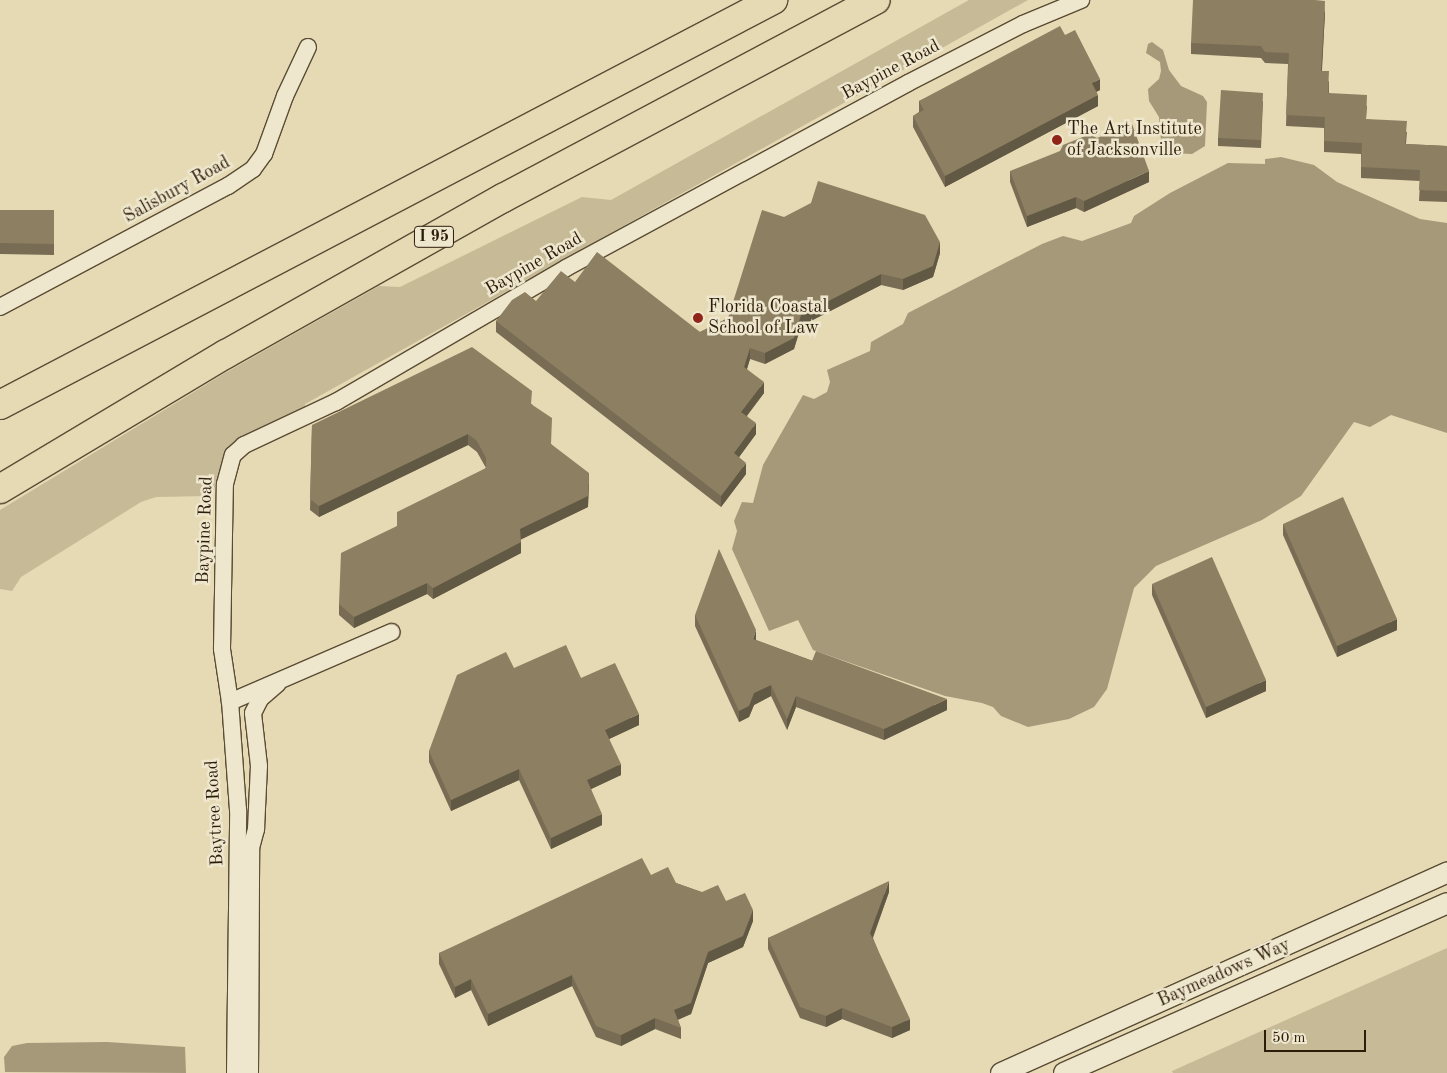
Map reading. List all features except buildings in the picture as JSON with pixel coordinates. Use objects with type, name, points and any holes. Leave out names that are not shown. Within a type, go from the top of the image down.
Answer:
[{"type":"highway","points":[[0,405],[773,0]]},
{"type":"highway","name":"I 95","points":[[0,489],[226,354],[503,198],[876,0]]},
{"type":"street","name":"Baypine Road","points":[[230,702],[222,649],[225,484],[229,462],[240,448],[336,402],[566,268],[908,83],[1023,24],[1082,0]]},
{"type":"street","name":"Salisbury Road","points":[[0,307],[228,186],[253,169],[264,154],[288,88],[308,47]]},
{"type":"street","points":[[230,702],[277,684],[392,632]]},
{"type":"street","name":"Baytree Road","points":[[251,848],[256,829],[259,766],[253,713],[260,699],[277,684]]},
{"type":"street","name":"Baytree Road","points":[[230,702],[245,721],[251,754],[250,1073]]},
{"type":"street","name":"Baytree Road","points":[[230,702],[238,810],[235,1073]]},
{"type":"street","name":"Baymeadows Way","points":[[1000,1073],[1447,873]]},
{"type":"street","name":"Baymeadows Way","points":[[1064,1073],[1447,903]]},
{"type":"shaded area","points":[[969,0],[1028,0],[305,404],[305,410],[242,437],[223,457],[214,490],[207,496],[156,497],[141,502],[21,577],[12,591],[0,589],[0,510],[225,373],[379,286],[400,287],[582,197],[611,200]]},
{"type":"shaded area","points":[[1152,42],[1163,50],[1169,70],[1181,86],[1203,96],[1207,102],[1205,146],[1192,154],[1171,153],[1161,141],[1159,117],[1149,101],[1148,89],[1159,79],[1161,71],[1160,62],[1146,53],[1148,44]]},
{"type":"shaded area","points":[[1281,157],[1314,165],[1337,182],[1420,219],[1447,223],[1447,433],[1391,415],[1370,427],[1354,422],[1301,496],[1262,520],[1156,566],[1134,588],[1107,689],[1094,707],[1069,719],[1028,727],[1001,716],[993,707],[982,703],[945,696],[813,650],[798,620],[769,631],[732,549],[737,531],[734,521],[742,502],[753,503],[763,465],[803,395],[814,399],[827,392],[830,382],[827,370],[870,351],[871,342],[903,324],[908,313],[1042,244],[1063,236],[1082,241],[1131,223],[1134,216],[1170,193],[1228,163],[1265,164],[1265,159]]},
{"type":"shaded area","points":[[1447,948],[1447,1073],[1173,1073],[1172,1071]]},
{"type":"shaded area","points":[[107,1042],[185,1047],[186,1073],[5,1072],[4,1057],[12,1046],[27,1043]]},
{"type":"place","name":"The Art Institute of Jacksonville","points":[[1057,140]]},
{"type":"place","name":"Florida Coastal School of Law","points":[[698,318]]}]
